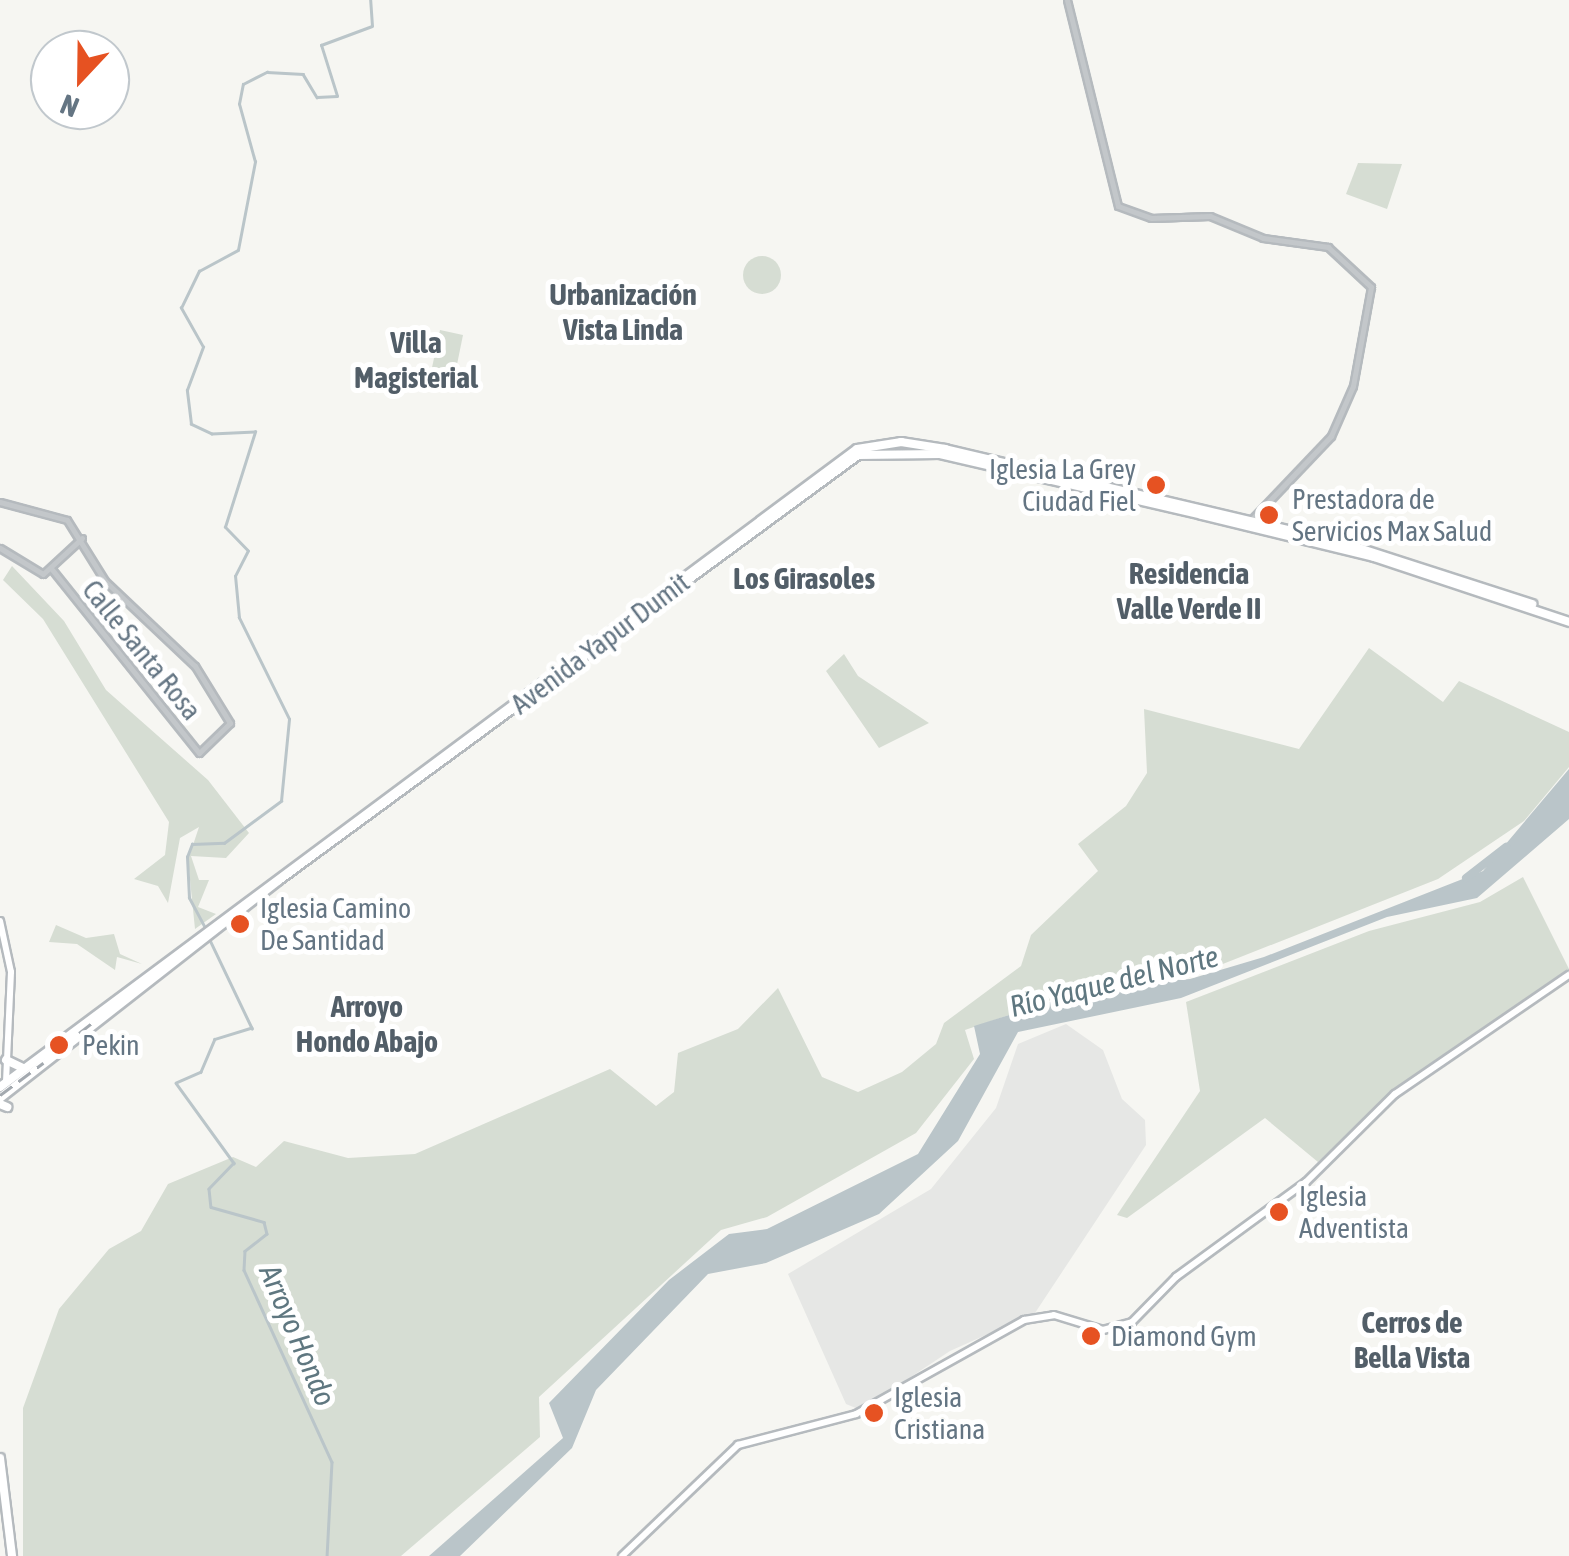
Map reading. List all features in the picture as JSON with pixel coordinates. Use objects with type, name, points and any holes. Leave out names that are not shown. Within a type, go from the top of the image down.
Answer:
[{"type":"main road","name":"Avenida Yapur Dumit","points":[[3,1095],[23,1068],[857,450],[923,444],[1404,564],[1569,619]]},
{"type":"main road","points":[[0,921],[11,972],[3,1095]]},
{"type":"main road","name":"Avenida Yapur Dumit","points":[[3,1095],[189,944]]},
{"type":"main road","points":[[622,1556],[716,1460],[856,1414],[1024,1320],[1054,1315],[1103,1330],[1132,1322],[1176,1277],[1306,1182],[1395,1094],[1569,974]]},
{"type":"main road","points":[[6,1060],[23,1068]]},
{"type":"main road","points":[[0,1458],[12,1556]]},
{"type":"street","points":[[1067,0],[1118,206],[1151,218],[1210,216],[1262,238],[1322,246],[1352,261],[1371,287],[1353,386],[1332,436],[1248,523]]},
{"type":"street","points":[[0,502],[67,520],[82,538],[42,574],[0,548]]},
{"type":"street","name":"Calle Santa Rosa","points":[[51,568],[129,675],[202,751],[231,721],[195,666],[105,581],[82,538]]},
{"type":"shaded area","points":[[1358,163],[1402,164],[1387,209],[1346,194]]},
{"type":"shaded area","points":[[762,256],[776,261],[781,275],[776,289],[762,294],[748,289],[743,275],[748,261]]},
{"type":"shaded area","points":[[440,330],[463,335],[452,389],[430,377]]},
{"type":"shaded area","points":[[12,566],[64,621],[106,690],[208,780],[249,833],[226,858],[191,856],[199,880],[209,880],[198,907],[216,914],[195,929],[188,860],[199,827],[180,838],[168,903],[158,886],[134,879],[165,855],[169,822],[43,619],[3,580]]},
{"type":"shaded area","points":[[1369,648],[1443,702],[1459,681],[1569,732],[1569,767],[1524,821],[1438,879],[1190,977],[1094,986],[965,1030],[974,1059],[916,1133],[767,1217],[721,1230],[539,1397],[540,1437],[401,1556],[23,1556],[23,1408],[59,1309],[109,1249],[141,1231],[168,1184],[233,1157],[256,1167],[284,1141],[348,1158],[415,1154],[610,1069],[656,1106],[674,1092],[678,1053],[738,1029],[778,988],[822,1077],[858,1092],[902,1072],[936,1044],[944,1023],[1021,966],[1031,935],[1098,871],[1078,844],[1126,806],[1147,773],[1144,709],[1299,749]]},
{"type":"shaded area","points":[[844,654],[858,676],[929,723],[879,748],[826,671]]},
{"type":"shaded area","name":"Río Yaque del Norte","points":[[1569,769],[1569,819],[1477,898],[1387,917],[1181,998],[1018,1032],[958,1141],[879,1214],[766,1263],[708,1274],[596,1390],[572,1448],[460,1556],[429,1556],[563,1438],[549,1403],[669,1280],[729,1234],[767,1229],[918,1154],[980,1054],[974,1026],[1098,987],[1190,979],[1264,957],[1483,871]]},
{"type":"shaded area","points":[[1523,877],[1569,969],[1396,1088],[1318,1162],[1265,1118],[1127,1218],[1117,1215],[1200,1091],[1186,1002],[1369,931],[1480,902]]},
{"type":"shaded area","points":[[56,925],[86,938],[114,934],[120,954],[142,964],[117,957],[115,970],[77,944],[49,942]]},
{"type":"shaded area","points":[[1066,1024],[1103,1050],[1122,1099],[1145,1120],[1146,1145],[1035,1313],[950,1351],[861,1410],[846,1404],[788,1274],[931,1189],[996,1108],[1018,1044]]},
{"type":"waterway","name":"Arroyo Hondo","points":[[205,928],[189,898],[187,857],[192,844],[224,843],[281,801],[289,719],[239,618],[235,576],[248,551],[225,527],[255,432],[212,434],[191,424],[187,390],[203,347],[181,308],[199,271],[238,250],[255,162],[239,104],[243,84],[267,72],[303,74],[317,97],[337,96],[321,45],[372,26],[370,0]]},
{"type":"waterway","name":"Río Yaque del Norte","points":[[1466,878],[1506,847]]},
{"type":"waterway","name":"Arroyo Hondo","points":[[210,940],[252,1028],[215,1039],[201,1072],[176,1083],[234,1163],[209,1189],[211,1207],[264,1222],[267,1234],[245,1251],[244,1270],[332,1462],[327,1556]]},
{"type":"railway","points":[[79,1033],[92,1023]]},
{"type":"railway","points":[[0,1095],[43,1063]]},
{"type":"place","name":"Iglesia La Grey Ciudad Fiel","points":[[1156,485]]},
{"type":"place","name":"Prestadora de Servicios Max Salud","points":[[1269,515]]},
{"type":"place","name":"Iglesia Camino De Santidad","points":[[240,924]]},
{"type":"place","name":"Pekin","points":[[59,1045]]},
{"type":"place","name":"Iglesia Adventista","points":[[1279,1212]]},
{"type":"place","name":"Diamond Gym","points":[[1091,1336]]},
{"type":"place","name":"Iglesia Cristiana","points":[[874,1413]]},
{"type":"district","name":"Urbanización Vista Linda","points":[[623,311]]},
{"type":"district","name":"Villa Magisterial","points":[[416,359]]},
{"type":"district","name":"Los Girasoles","points":[[804,578]]},
{"type":"district","name":"Residencia Valle Verde II","points":[[1189,590]]},
{"type":"district","name":"Arroyo Hondo Abajo","points":[[367,1023]]},
{"type":"district","name":"Cerros de Bella Vista","points":[[1412,1339]]}]
